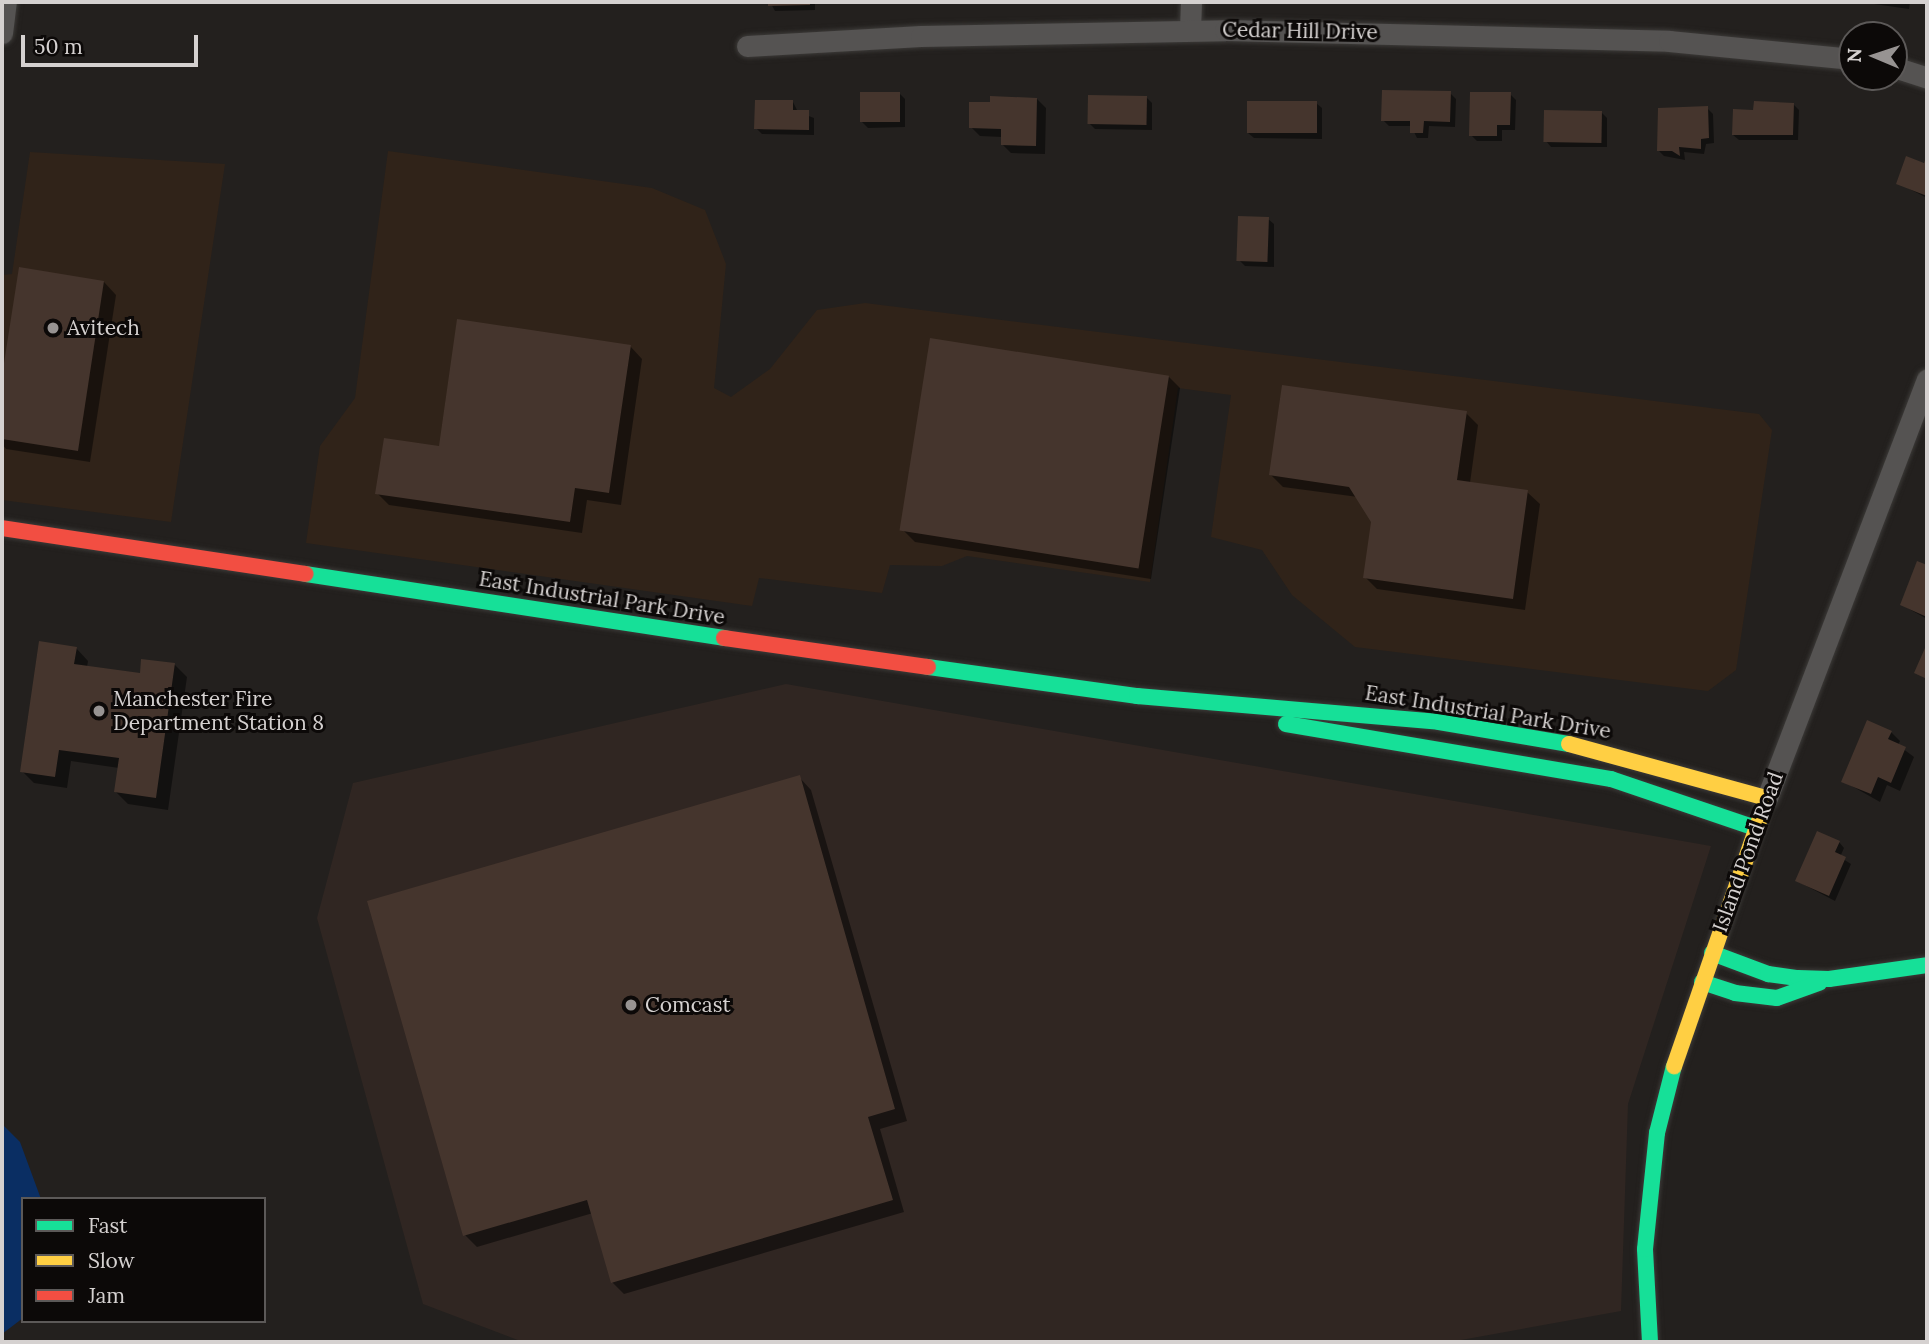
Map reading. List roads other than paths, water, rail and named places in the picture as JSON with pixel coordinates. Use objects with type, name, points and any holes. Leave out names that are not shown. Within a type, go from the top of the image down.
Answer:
[{"type":"street","points":[[2,33],[6,2]]},
{"type":"street","points":[[1190,30],[1191,2]]},
{"type":"street","name":"Cedar Hill Drive","points":[[747,46],[921,36],[1190,30],[1669,41],[1838,58]]},
{"type":"street","points":[[1908,72],[1927,78]]},
{"type":"street","name":"Island Pond Road","points":[[1650,1342],[1648,1191],[1671,1075],[1767,798],[1927,380]]},
{"type":"street","name":"East Industrial Park Drive","points":[[2,528],[715,637],[1197,704],[1350,712],[1515,734],[1631,757],[1767,798]]},
{"type":"street","name":"East Industrial Park Drive","points":[[1197,704],[1245,718],[1611,779],[1756,828]]},
{"type":"street","points":[[1712,953],[1768,974],[1829,979]]},
{"type":"street","points":[[1702,982],[1735,993],[1776,998],[1829,979],[1927,965]]},
{"type":"water","points":[[2,1124],[20,1142],[40,1197],[21,1197],[21,1320],[2,1334]]},
{"type":"place","name":"Avitech","points":[[53,328]]},
{"type":"place","name":"Manchester Fire Department Station 8","points":[[99,711]]},
{"type":"place","name":"Comcast","points":[[631,1005]]}]
